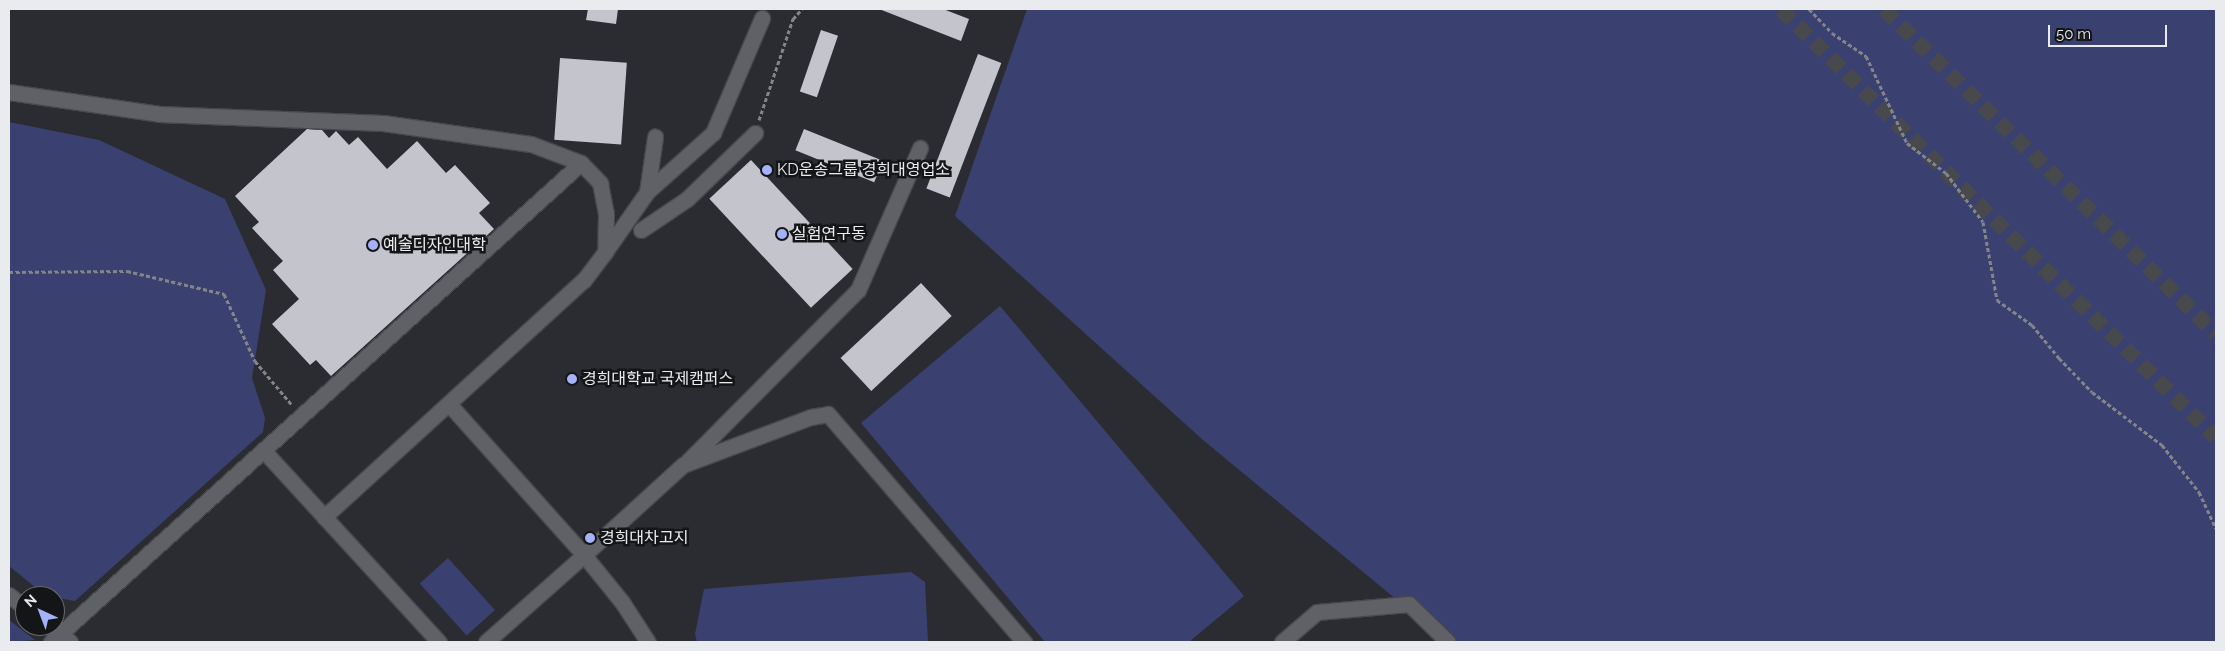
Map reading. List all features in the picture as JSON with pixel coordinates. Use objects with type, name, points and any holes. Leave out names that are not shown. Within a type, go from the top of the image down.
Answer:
[{"type":"lane","points":[[324,517],[584,280],[606,252],[647,192],[713,134],[762,18]]},
{"type":"lane","points":[[9,92],[159,114],[383,123],[531,144],[580,164],[600,183],[606,213],[606,252]]},
{"type":"lane","points":[[641,230],[687,199],[755,133]]},
{"type":"lane","points":[[647,192],[655,137]]},
{"type":"lane","points":[[486,642],[683,465],[858,290],[920,148]]},
{"type":"lane","points":[[65,630],[264,452],[580,164]]},
{"type":"lane","points":[[448,404],[584,555],[622,602],[648,642]]},
{"type":"lane","points":[[683,465],[811,417],[828,414],[1024,642]]},
{"type":"lane","points":[[264,452],[439,642]]},
{"type":"lane","points":[[1282,642],[1317,612],[1409,604],[1448,642]]},
{"type":"path","points":[[755,133],[794,19],[802,9]]},
{"type":"path","points":[[1809,9],[1832,33],[1866,56],[1907,143],[1946,172],[1982,222],[1997,300],[2032,325],[2058,358],[2092,392],[2162,444],[2200,492],[2216,528]]},
{"type":"path","points":[[9,272],[127,271],[224,294],[255,361],[286,400],[304,415]]},
{"type":"shaded area","points":[[1027,9],[2216,9],[2216,642],[1448,642],[1203,440],[955,216]]},
{"type":"shaded area","points":[[9,122],[99,140],[225,199],[266,290],[252,378],[265,418],[263,432],[75,601],[65,599],[65,586],[34,586],[9,566]]},
{"type":"shaded area","points":[[1000,306],[1244,596],[1189,642],[1045,642],[861,423]]},
{"type":"shaded area","points":[[448,558],[495,610],[467,635],[420,583]]},
{"type":"shaded area","points":[[911,572],[925,582],[928,642],[697,642],[695,634],[704,589]]},
{"type":"shaded area","points":[[9,620],[15,625],[15,636],[30,636],[35,640],[9,642]]},
{"type":"building","points":[[588,9],[618,9],[616,24],[586,20]]},
{"type":"building","points":[[879,9],[943,9],[969,19],[961,41]]},
{"type":"building","points":[[821,30],[838,36],[817,97],[800,91]]},
{"type":"building","points":[[978,54],[1001,63],[950,197],[926,188]]},
{"type":"building","points":[[560,58],[627,63],[621,144],[554,140]]},
{"type":"building","name":"예술디자인대학","points":[[307,129],[322,130],[329,138],[336,131],[349,145],[358,137],[387,169],[417,141],[446,173],[455,165],[490,203],[479,213],[494,229],[331,376],[316,360],[310,365],[272,324],[299,299],[273,270],[283,261],[252,228],[259,222],[235,196]]},
{"type":"building","points":[[804,129],[883,161],[874,182],[795,150]]},
{"type":"building","name":"실험연구동","points":[[751,160],[853,269],[811,308],[709,199]]},
{"type":"building","points":[[921,283],[952,316],[871,391],[841,358]]},
{"type":"tunnel","points":[[1781,9],[2216,437]]},
{"type":"tunnel","points":[[1884,9],[2216,333]]},
{"type":"place","name":"KD운송그룹 경희대영업소","points":[[767,170]]},
{"type":"place","name":"실험연구동","points":[[782,234]]},
{"type":"place","name":"예술디자인대학","points":[[373,245]]},
{"type":"place","name":"경희대학교 국제캠퍼스","points":[[572,379]]},
{"type":"place","name":"경희대차고지","points":[[590,538]]}]
